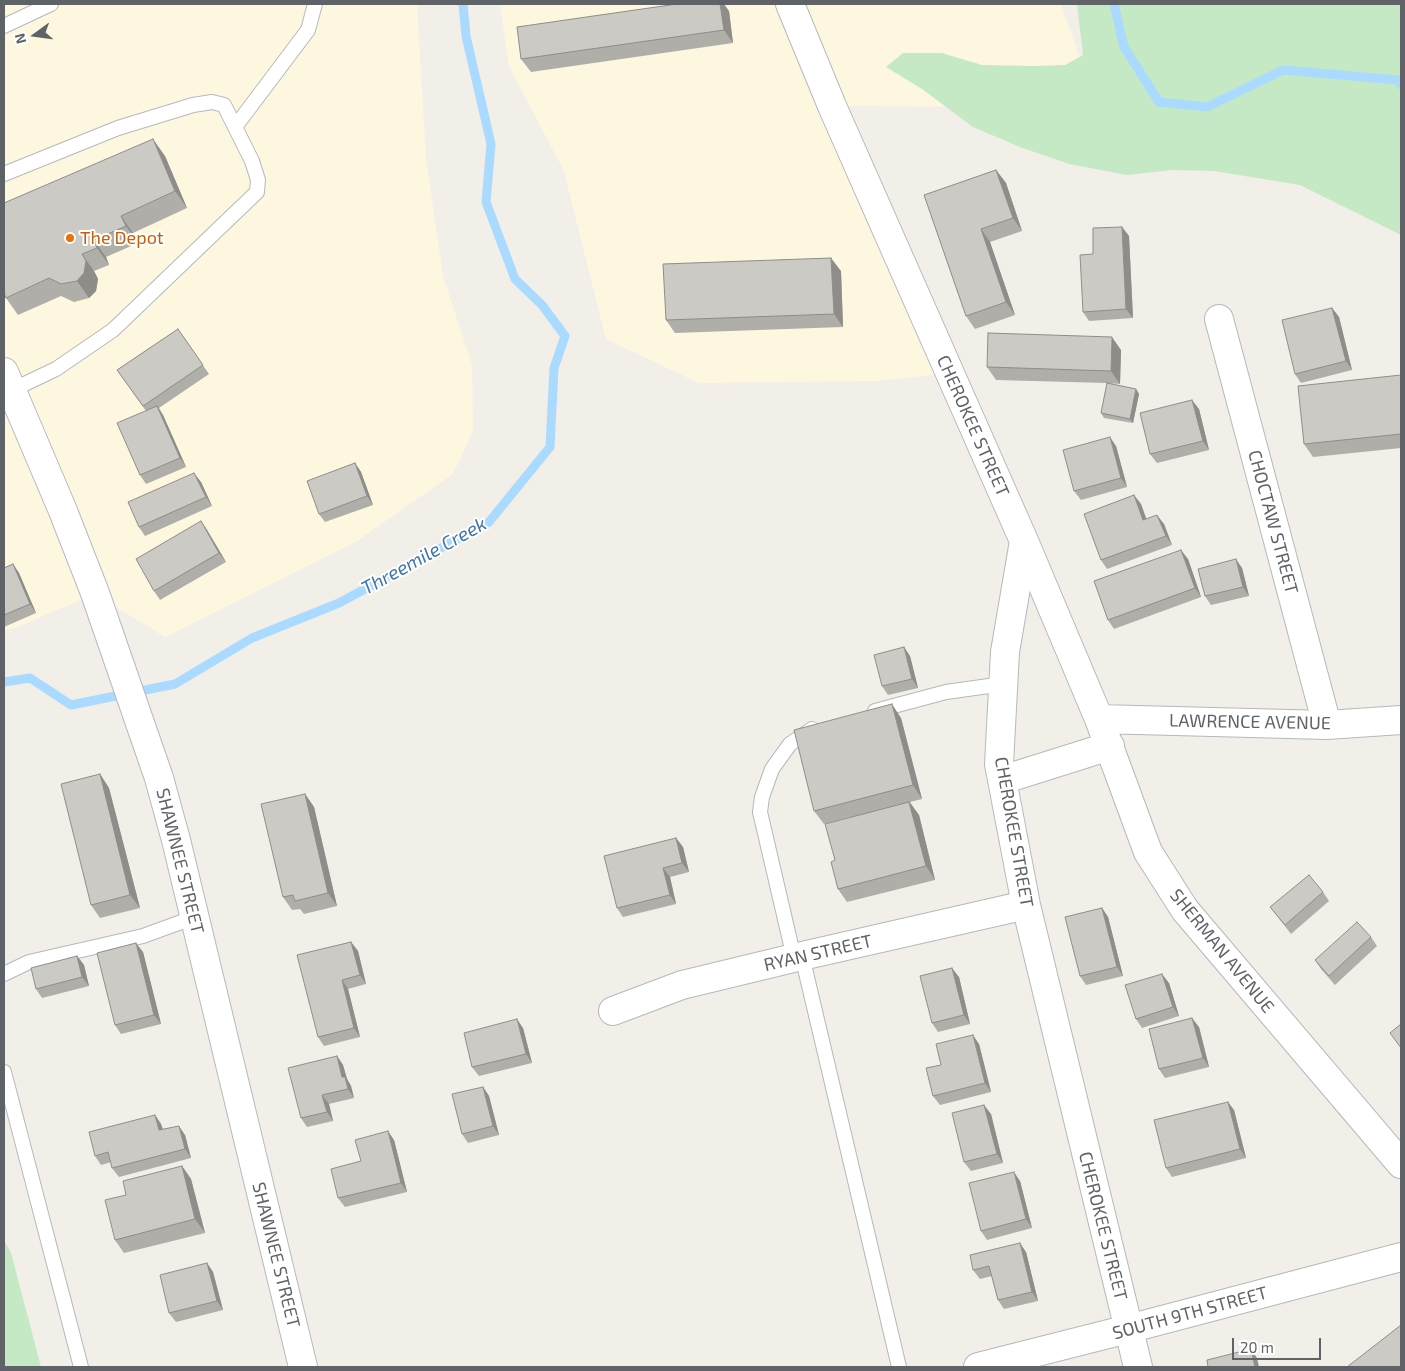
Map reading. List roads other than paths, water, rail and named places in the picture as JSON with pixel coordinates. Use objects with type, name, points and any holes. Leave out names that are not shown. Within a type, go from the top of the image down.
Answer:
[{"type":"street","name":"CHEROKEE STREET","points":[[790,4],[832,106],[1024,541],[1005,652],[999,764],[1026,905],[1138,1367]]},
{"type":"street","name":"CHOCTAW STREET","points":[[1219,319],[1327,725]]},
{"type":"street","name":"SHAWNEE STREET","points":[[8,381],[63,511],[95,594],[158,778],[195,917],[303,1367]]},
{"type":"street","name":"SHERMAN AVENUE","points":[[1024,541],[1110,746],[1148,852],[1185,910],[1401,1164]]},
{"type":"street","name":"LAWRENCE AVENUE","points":[[1099,719],[1327,725],[1401,720]]},
{"type":"street","points":[[1002,780],[1110,746]]},
{"type":"street","name":"RYAN STREET","points":[[613,1011],[682,985],[1026,905]]},
{"type":"street","name":"SOUTH 9TH STREET","points":[[978,1367],[1401,1257]]},
{"type":"lane","points":[[4,26],[51,4]]},
{"type":"lane","points":[[235,127],[308,30],[315,4]]},
{"type":"lane","points":[[4,174],[118,128],[193,105],[212,102],[224,105],[252,161],[258,180],[257,192],[112,330],[56,369],[8,381]]},
{"type":"lane","points":[[864,714],[946,692],[1003,684]]},
{"type":"lane","points":[[821,726],[808,730],[790,744],[772,769],[762,797],[760,812],[798,957],[899,1367]]},
{"type":"lane","points":[[4,974],[29,962],[143,936],[195,917]]},
{"type":"lane","points":[[4,1072],[81,1367]]},
{"type":"waterway","name":"Threemile Creek","points":[[4,682],[30,678],[71,705],[175,684],[252,638],[339,603],[489,522],[550,447],[554,368],[565,336],[542,305],[515,279],[486,202],[491,144],[466,36],[463,4]]},
{"type":"waterway","points":[[1114,4],[1124,47],[1159,102],[1207,107],[1283,70],[1398,80],[1401,85]]},
{"type":"place","name":"The Depot","points":[[70,238]]}]
